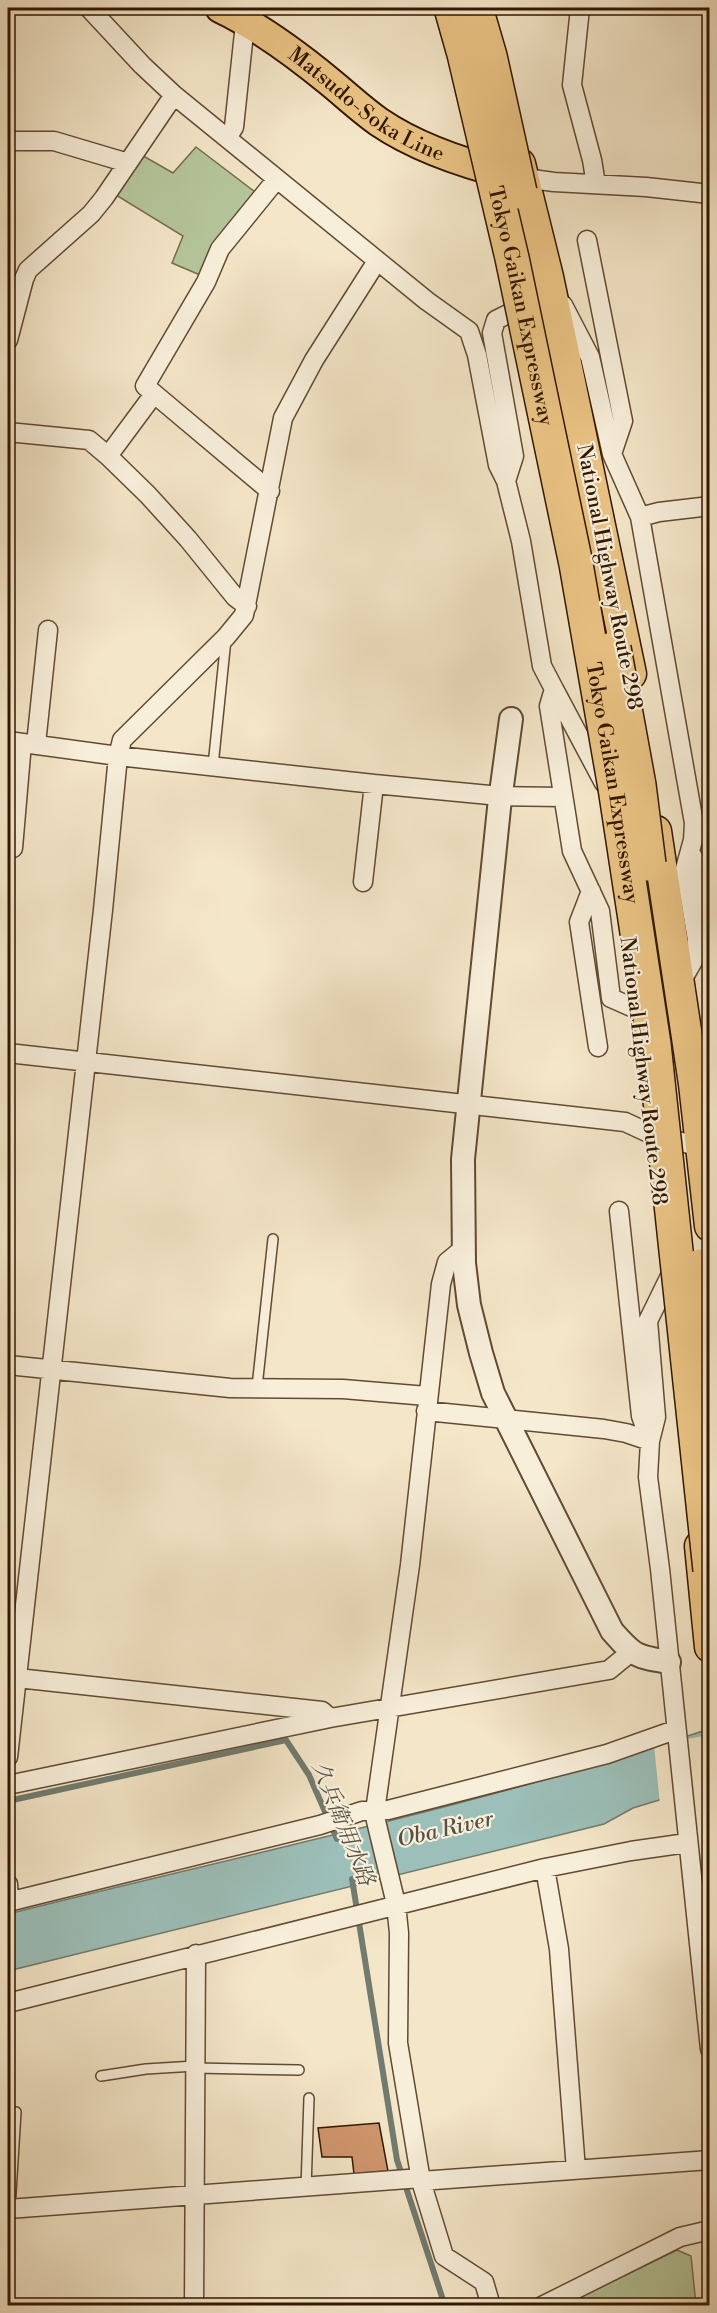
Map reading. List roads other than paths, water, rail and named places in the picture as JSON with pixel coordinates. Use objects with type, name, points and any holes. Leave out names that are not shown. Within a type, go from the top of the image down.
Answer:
[{"type":"highway","name":"National Highway Route 298","points":[[438,8],[481,168],[514,311],[605,785],[636,1009],[669,1278],[710,1647]]},
{"type":"highway","name":"Tokyo Gaikan Expressway","points":[[451,8],[520,292],[576,564],[615,788],[654,1044],[710,1570]]},
{"type":"highway","name":"National Highway Route 298","points":[[483,13],[548,277],[638,709],[706,1149],[710,1226]]},
{"type":"highway","name":"Tokyo Gaikan Expressway","points":[[483,13],[490,57],[598,558],[639,785],[710,1345]]},
{"type":"main road","name":"Matsudo-Soka Line","points":[[237,12],[382,124],[415,141],[481,168],[524,178]]},
{"type":"street","points":[[89,8],[142,65],[174,95],[377,261],[469,331],[477,355],[498,465],[506,481],[521,541],[542,666],[605,785]]},
{"type":"street","points":[[580,8],[572,86],[592,160],[596,184]]},
{"type":"street","points":[[227,138],[234,127],[237,12]]},
{"type":"street","points":[[8,340],[28,270],[91,214],[174,95]]},
{"type":"street","points":[[8,141],[54,141],[128,162]]},
{"type":"street","points":[[524,178],[646,187],[710,195]]},
{"type":"street","points":[[270,491],[145,386],[206,282],[220,249],[276,180]]},
{"type":"street","points":[[588,240],[623,421],[612,454]]},
{"type":"street","points":[[8,1757],[11,1678],[51,1370],[118,756],[122,740],[226,637],[244,615],[283,417],[314,360],[377,261]]},
{"type":"street","points":[[548,277],[590,357],[612,454],[640,517],[702,822],[685,869],[697,940],[693,960],[679,984]]},
{"type":"street","points":[[506,481],[514,456],[492,333],[496,320],[514,311]]},
{"type":"street","points":[[108,456],[154,394]]},
{"type":"street","points":[[8,432],[88,440],[108,456],[188,540],[236,597],[247,606]]},
{"type":"street","points":[[640,517],[659,512],[710,506]]},
{"type":"street","points":[[13,848],[22,743],[48,630]]},
{"type":"street","points":[[554,689],[549,706],[572,851],[600,911],[611,998],[636,1009]]},
{"type":"street","points":[[511,719],[500,796],[463,1159],[464,1248],[470,1305],[493,1393],[612,1631],[631,1652],[648,1659],[669,1662]]},
{"type":"street","points":[[22,743],[118,756],[374,784],[500,796],[562,797]]},
{"type":"street","points":[[363,882],[374,784]]},
{"type":"street","points":[[690,852],[704,874],[710,916]]},
{"type":"street","points":[[591,891],[579,922],[598,1047]]},
{"type":"street","points":[[8,1053],[625,1122],[651,1134],[706,1149]]},
{"type":"street","points":[[619,1211],[641,1416],[650,1441]]},
{"type":"street","points":[[464,1248],[447,1262],[441,1284],[410,1565],[375,1816],[396,1904],[399,1933],[398,2043],[421,2180],[444,2256],[484,2282],[491,2306]]},
{"type":"street","points":[[669,1278],[648,1321],[656,1417],[650,1441],[648,1477],[660,1569],[710,2049]]},
{"type":"street","points":[[8,1365],[230,1388],[343,1389],[505,1418],[604,1429],[650,1441]]},
{"type":"street","points":[[8,1785],[391,1706],[609,1670],[631,1652]]},
{"type":"street","points":[[11,1678],[322,1711],[330,1718]]},
{"type":"street","points":[[8,1896],[320,1825],[362,1811],[375,1816],[388,1810],[607,1754],[675,1730]]},
{"type":"street","points":[[8,2003],[545,1868],[631,1851],[687,1843]]},
{"type":"street","points":[[545,1868],[560,1949],[576,2170]]},
{"type":"street","points":[[194,2306],[196,1954]]},
{"type":"street","points":[[9,2209],[194,2197],[394,2180],[710,2160]]},
{"type":"street","points":[[542,2306],[680,2237],[710,2230]]},
{"type":"lane","points":[[213,766],[226,637]]},
{"type":"lane","points":[[257,1387],[273,1239]]},
{"type":"lane","points":[[101,2076],[146,2069],[195,2067],[299,2070]]},
{"type":"lane","points":[[306,2188],[309,2098]]},
{"type":"lane","points":[[9,2209],[16,2112]]},
{"type":"water","name":"Oba River","points":[[709,1729],[709,1785],[633,1808],[604,1824],[8,1971],[8,1914],[448,1806],[623,1757]]},
{"type":"waterway","name":"久兵衛用水路","points":[[8,1801],[286,1740],[309,1775],[337,1839]]},
{"type":"waterway","name":"久兵衛用水路","points":[[352,1879],[397,2160],[445,2306]]}]
